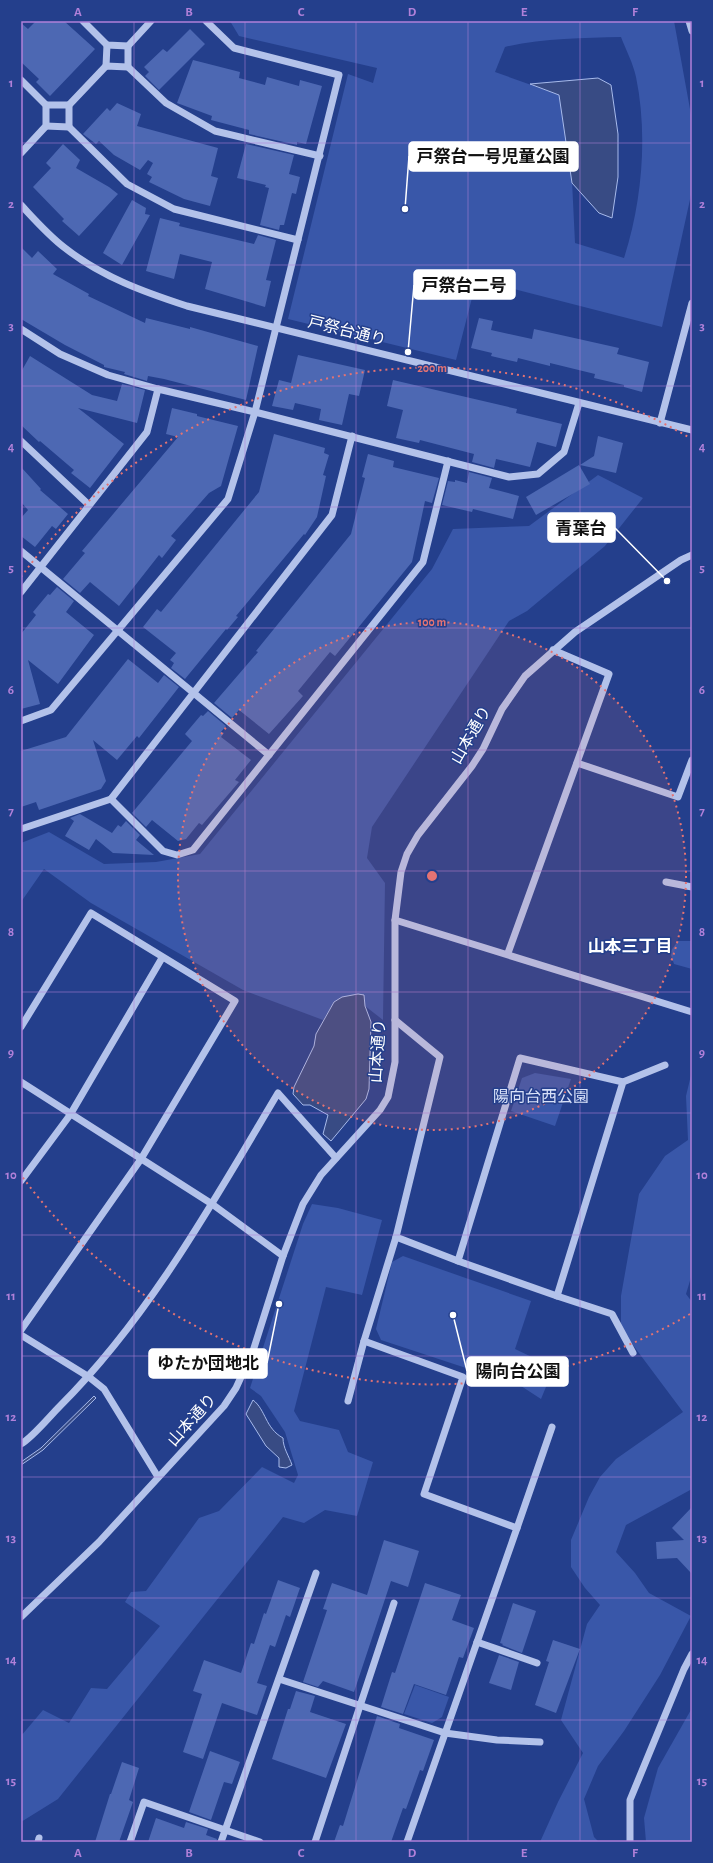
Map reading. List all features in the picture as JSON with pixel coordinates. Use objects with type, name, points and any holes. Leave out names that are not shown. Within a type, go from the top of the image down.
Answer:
[{"type":"street","points":[[83,21],[107,45],[128,46]]},
{"type":"street","points":[[128,67],[128,46],[151,21]]},
{"type":"street","points":[[21,721],[52,710],[228,499],[255,412],[339,75],[234,48],[206,21]]},
{"type":"street","points":[[689,21],[692,31]]},
{"type":"street","points":[[69,127],[69,105],[106,66],[107,45]]},
{"type":"street","points":[[106,66],[128,67],[166,103],[215,130],[320,156]]},
{"type":"street","points":[[21,80],[46,105],[46,126],[21,153]]},
{"type":"street","points":[[46,105],[69,105]]},
{"type":"street","points":[[46,126],[69,127],[127,184],[174,209],[298,240]]},
{"type":"street","name":"戸祭台通り","points":[[21,205],[48,234],[90,265],[121,283],[187,306],[692,430]]},
{"type":"street","points":[[660,423],[692,303]]},
{"type":"street","points":[[21,329],[60,354],[108,375],[158,389],[352,436],[509,477],[538,474],[564,452],[579,403]]},
{"type":"street","points":[[21,592],[147,432],[158,389]]},
{"type":"street","points":[[21,829],[111,799],[332,515],[352,436]]},
{"type":"street","points":[[21,441],[89,505]]},
{"type":"street","points":[[111,799],[163,851],[177,855],[193,850],[422,562],[448,461]]},
{"type":"street","points":[[21,551],[269,755]]},
{"type":"street","name":"山本通り","points":[[21,1617],[99,1542],[158,1477],[216,1417],[236,1388],[253,1351],[283,1256],[303,1204],[311,1189],[336,1158],[380,1110],[388,1097],[395,1062],[395,920],[401,872],[407,854],[418,835],[472,766],[483,749],[502,709],[525,676],[575,632],[681,560],[692,555]]},
{"type":"street","points":[[508,954],[609,674],[553,650]]},
{"type":"street","points":[[577,763],[678,797],[692,760]]},
{"type":"street","points":[[666,882],[692,888]]},
{"type":"street","points":[[21,1026],[92,913],[162,958],[235,1001],[141,1159],[21,1330]]},
{"type":"street","points":[[395,920],[692,1012]]},
{"type":"street","points":[[21,1181],[70,1115],[162,958]]},
{"type":"street","points":[[348,1401],[364,1341],[396,1237],[440,1057],[395,1020]]},
{"type":"street","points":[[458,1261],[520,1058],[623,1082],[666,1065]]},
{"type":"street","points":[[21,1082],[70,1115],[212,1204],[283,1256]]},
{"type":"street","points":[[557,1296],[623,1082]]},
{"type":"street","points":[[21,1444],[89,1377],[153,1294],[212,1204],[278,1093],[336,1158]]},
{"type":"street","points":[[396,1237],[458,1261],[612,1314],[633,1353]]},
{"type":"street","points":[[21,1335],[104,1388],[158,1477]]},
{"type":"street","points":[[364,1341],[462,1377],[424,1494],[517,1528]]},
{"type":"street","points":[[406,1842],[552,1427]]},
{"type":"street","points":[[221,1842],[316,1573]]},
{"type":"street","points":[[315,1842],[394,1603]]},
{"type":"street","points":[[477,1642],[537,1663]]},
{"type":"street","points":[[630,1842],[630,1800],[684,1669],[692,1654]]},
{"type":"street","points":[[279,1679],[445,1732],[497,1740],[540,1742]]},
{"type":"street","points":[[130,1842],[144,1802],[260,1842]]},
{"type":"green space","points":[[230,21],[674,21],[692,120],[691,195],[662,327],[494,284],[473,294],[456,360],[288,319],[348,74],[373,83],[377,68],[239,36]],"holes":[[[621,37],[636,77],[642,122],[639,191],[630,237],[624,258],[575,243],[568,98],[495,72],[505,47],[548,40]]]},
{"type":"green space","points":[[598,475],[643,498],[605,546],[527,611],[509,621],[372,827],[367,858],[385,883],[383,1020],[365,1006],[334,1002],[323,1020],[243,990],[91,903],[44,869],[21,902],[21,843],[49,832],[104,864],[156,862],[200,854],[432,569],[453,529],[529,526]]},
{"type":"green space","points":[[678,941],[692,941],[692,969],[674,964],[670,952]]},
{"type":"green space","points":[[692,1071],[692,1274],[686,1294],[692,1302],[692,1489],[626,1525],[616,1552],[635,1573],[649,1593],[691,1616],[660,1675],[624,1731],[598,1766],[584,1799],[594,1837],[599,1842],[540,1842],[583,1753],[561,1720],[587,1624],[600,1605],[585,1588],[571,1567],[571,1540],[589,1497],[600,1477],[616,1459],[683,1412],[621,1329],[621,1296],[639,1194],[665,1156],[688,1140],[686,1096]]},
{"type":"green space","name":"陽向台西公園","points":[[535,1073],[571,1079],[555,1126],[511,1111],[522,1078]]},
{"type":"green space","points":[[312,1204],[338,1208],[382,1220],[362,1295],[326,1287],[294,1411],[300,1421],[339,1430],[348,1452],[373,1462],[357,1516],[325,1510],[304,1523],[283,1517],[58,1799],[21,1822],[21,1736],[43,1710],[69,1723],[91,1688],[107,1689],[160,1626],[125,1602],[131,1592],[146,1591],[199,1518],[219,1511],[262,1467],[294,1483],[298,1475],[285,1432],[261,1396],[250,1388],[303,1224]]},
{"type":"green space","points":[[403,1256],[531,1301],[515,1349],[536,1359],[553,1370],[541,1399],[521,1386],[381,1340],[376,1329],[392,1262]]},
{"type":"green space","points":[[415,1685],[449,1697],[442,1717],[432,1723],[404,1714]]},
{"type":"green space","points":[[692,1708],[692,1842],[646,1842],[644,1818],[658,1768]]},
{"type":"shaded area","points":[[598,78],[611,85],[618,134],[618,177],[612,218],[599,213],[572,183],[559,95],[530,84]]},
{"type":"shaded area","points":[[358,994],[364,995],[365,1006],[371,1022],[369,1089],[366,1099],[331,1141],[323,1134],[328,1115],[310,1105],[303,1105],[293,1094],[294,1087],[314,1046],[316,1034],[334,1002],[342,997]]},
{"type":"shaded area","points":[[94,1396],[96,1398],[43,1450],[21,1465],[21,1462],[41,1448]]},
{"type":"shaded area","points":[[253,1400],[261,1409],[269,1424],[277,1434],[283,1438],[285,1449],[292,1465],[286,1468],[279,1467],[279,1458],[266,1446],[246,1414]]},
{"type":"building","points":[[36,21],[64,21],[95,49],[50,96],[36,82],[39,79],[21,62],[21,23],[28,29]]},
{"type":"building","points":[[190,29],[205,44],[159,90],[145,76],[149,72],[144,67],[163,49],[167,52]]},
{"type":"building","points":[[193,60],[240,72],[239,78],[265,85],[267,77],[299,86],[300,80],[322,86],[306,144],[297,142],[297,145],[249,134],[249,130],[211,120],[212,116],[177,103]]},
{"type":"building","points":[[117,103],[141,114],[137,126],[218,148],[211,176],[218,178],[210,206],[184,199],[149,182],[152,177],[147,174],[153,163],[148,160],[140,170],[114,155],[99,141],[96,144],[83,134],[107,108],[110,111]]},
{"type":"building","points":[[63,144],[80,160],[76,168],[109,187],[118,194],[79,236],[62,221],[64,219],[33,187],[51,168],[46,163]]},
{"type":"building","points":[[246,144],[294,155],[289,174],[300,177],[296,194],[292,193],[284,225],[280,225],[279,230],[260,225],[269,188],[265,187],[266,185],[237,178]]},
{"type":"building","points":[[132,200],[146,208],[145,214],[150,215],[122,265],[103,253]]},
{"type":"building","points":[[160,218],[180,223],[179,226],[254,244],[258,235],[276,240],[266,280],[271,281],[265,307],[205,289],[212,262],[180,254],[174,279],[146,271]]},
{"type":"building","points":[[21,247],[32,258],[38,251],[57,269],[53,274],[89,294],[88,296],[145,323],[146,318],[190,329],[190,327],[258,346],[246,400],[164,379],[148,376],[147,381],[124,374],[125,372],[104,367],[104,365],[65,345],[21,319]]},
{"type":"building","points":[[479,318],[493,321],[491,330],[532,339],[534,329],[619,348],[617,354],[649,362],[642,392],[624,387],[624,385],[594,378],[595,374],[550,363],[550,366],[518,358],[517,362],[491,356],[492,353],[471,348]]},
{"type":"building","points":[[298,355],[365,370],[359,396],[349,394],[342,425],[319,420],[321,409],[295,403],[293,410],[272,406],[279,380],[291,383]]},
{"type":"building","points":[[30,356],[92,395],[117,401],[122,384],[145,390],[137,423],[78,408],[124,444],[90,488],[71,473],[74,470],[40,441],[39,442],[21,425],[21,372]]},
{"type":"building","points":[[393,380],[517,409],[516,413],[562,424],[556,447],[537,442],[530,467],[496,459],[494,468],[472,462],[474,454],[420,440],[419,443],[396,438],[403,410],[387,406]]},
{"type":"building","points":[[172,408],[238,426],[221,486],[209,493],[171,536],[176,540],[162,558],[159,555],[119,606],[90,582],[80,593],[63,579],[85,553],[82,551],[178,437],[166,434]]},
{"type":"building","points":[[274,434],[325,448],[324,453],[329,455],[323,475],[326,476],[317,517],[305,535],[304,534],[236,616],[238,617],[227,630],[226,629],[185,679],[171,668],[174,663],[170,660],[176,653],[143,627],[157,609],[161,612],[259,492]]},
{"type":"building","points":[[598,436],[623,443],[616,473],[580,465],[594,456]]},
{"type":"building","points":[[368,454],[394,461],[393,467],[439,478],[432,503],[425,501],[412,562],[335,656],[330,652],[298,691],[303,696],[269,734],[239,710],[232,718],[214,703],[258,652],[256,651],[351,534],[365,478],[362,477]]},
{"type":"building","points":[[579,465],[590,484],[536,515],[526,497]]},
{"type":"building","points":[[21,467],[41,489],[40,490],[68,514],[56,529],[52,526],[35,547],[21,536],[21,518],[28,510],[21,502]]},
{"type":"building","points":[[469,472],[492,478],[489,488],[519,496],[513,519],[473,509],[472,512],[442,505],[448,481],[455,482],[455,480],[467,483]]},
{"type":"building","points":[[57,587],[74,601],[66,612],[94,635],[58,684],[28,660],[40,704],[21,709],[21,634],[36,615],[33,612],[48,594],[50,595]]},
{"type":"building","points":[[128,659],[158,683],[164,675],[179,687],[139,738],[137,736],[117,760],[93,740],[106,781],[101,789],[39,810],[36,802],[21,807],[21,751],[66,737]]},
{"type":"building","points":[[208,711],[226,726],[221,732],[224,733],[221,737],[251,760],[235,780],[239,782],[202,825],[199,823],[186,839],[178,841],[152,820],[146,827],[132,813],[192,741],[185,734],[201,715],[203,716]]},
{"type":"building","points":[[80,814],[112,833],[118,825],[121,827],[126,821],[140,835],[136,840],[154,855],[113,853],[96,839],[89,850],[65,836],[74,821],[70,818]]},
{"type":"building","points":[[692,1507],[692,1574],[677,1558],[657,1559],[656,1542],[684,1540],[672,1528]]},
{"type":"building","points":[[384,1540],[419,1551],[408,1587],[391,1581],[354,1692],[323,1681],[318,1687],[303,1682],[327,1610],[323,1609],[332,1583],[367,1595]]},
{"type":"building","points":[[278,1580],[300,1588],[290,1617],[286,1615],[275,1647],[270,1645],[257,1683],[267,1686],[257,1715],[222,1703],[203,1759],[183,1752],[202,1694],[193,1691],[204,1660],[241,1673],[251,1643],[254,1644],[264,1613],[266,1614]]},
{"type":"building","points":[[425,1583],[461,1595],[452,1620],[474,1628],[463,1658],[459,1657],[446,1695],[414,1684],[403,1714],[381,1707],[392,1672],[395,1673]]},
{"type":"building","points":[[513,1603],[536,1611],[522,1653],[500,1643]]},
{"type":"building","points":[[553,1640],[580,1649],[556,1713],[535,1705],[549,1662],[546,1661]]},
{"type":"building","points":[[499,1655],[519,1662],[511,1690],[489,1683]]},
{"type":"building","points":[[296,1691],[315,1696],[310,1712],[346,1724],[326,1778],[272,1759],[288,1709],[290,1709]]},
{"type":"building","points":[[377,1716],[400,1724],[399,1728],[434,1740],[423,1771],[420,1770],[406,1809],[403,1808],[391,1842],[334,1842],[340,1825],[343,1826]]},
{"type":"building","points":[[210,1751],[240,1762],[232,1784],[224,1782],[211,1820],[189,1812]]},
{"type":"building","points":[[122,1762],[139,1768],[129,1800],[133,1802],[119,1842],[95,1842],[110,1794]]},
{"type":"building","points":[[156,1818],[184,1828],[186,1822],[208,1829],[206,1835],[217,1839],[216,1842],[148,1842]]},
{"type":"place","name":"戸祭台一号児童公園","points":[[405,209]]},
{"type":"place","name":"戸祭台二号","points":[[408,352]]},
{"type":"place","name":"青葉台","points":[[667,581]]},
{"type":"place","name":"ゆたか団地北","points":[[279,1304]]},
{"type":"place","name":"陽向台公園","points":[[453,1315]]},
{"type":"district","name":"山本三丁目","points":[[630,946]]}]
